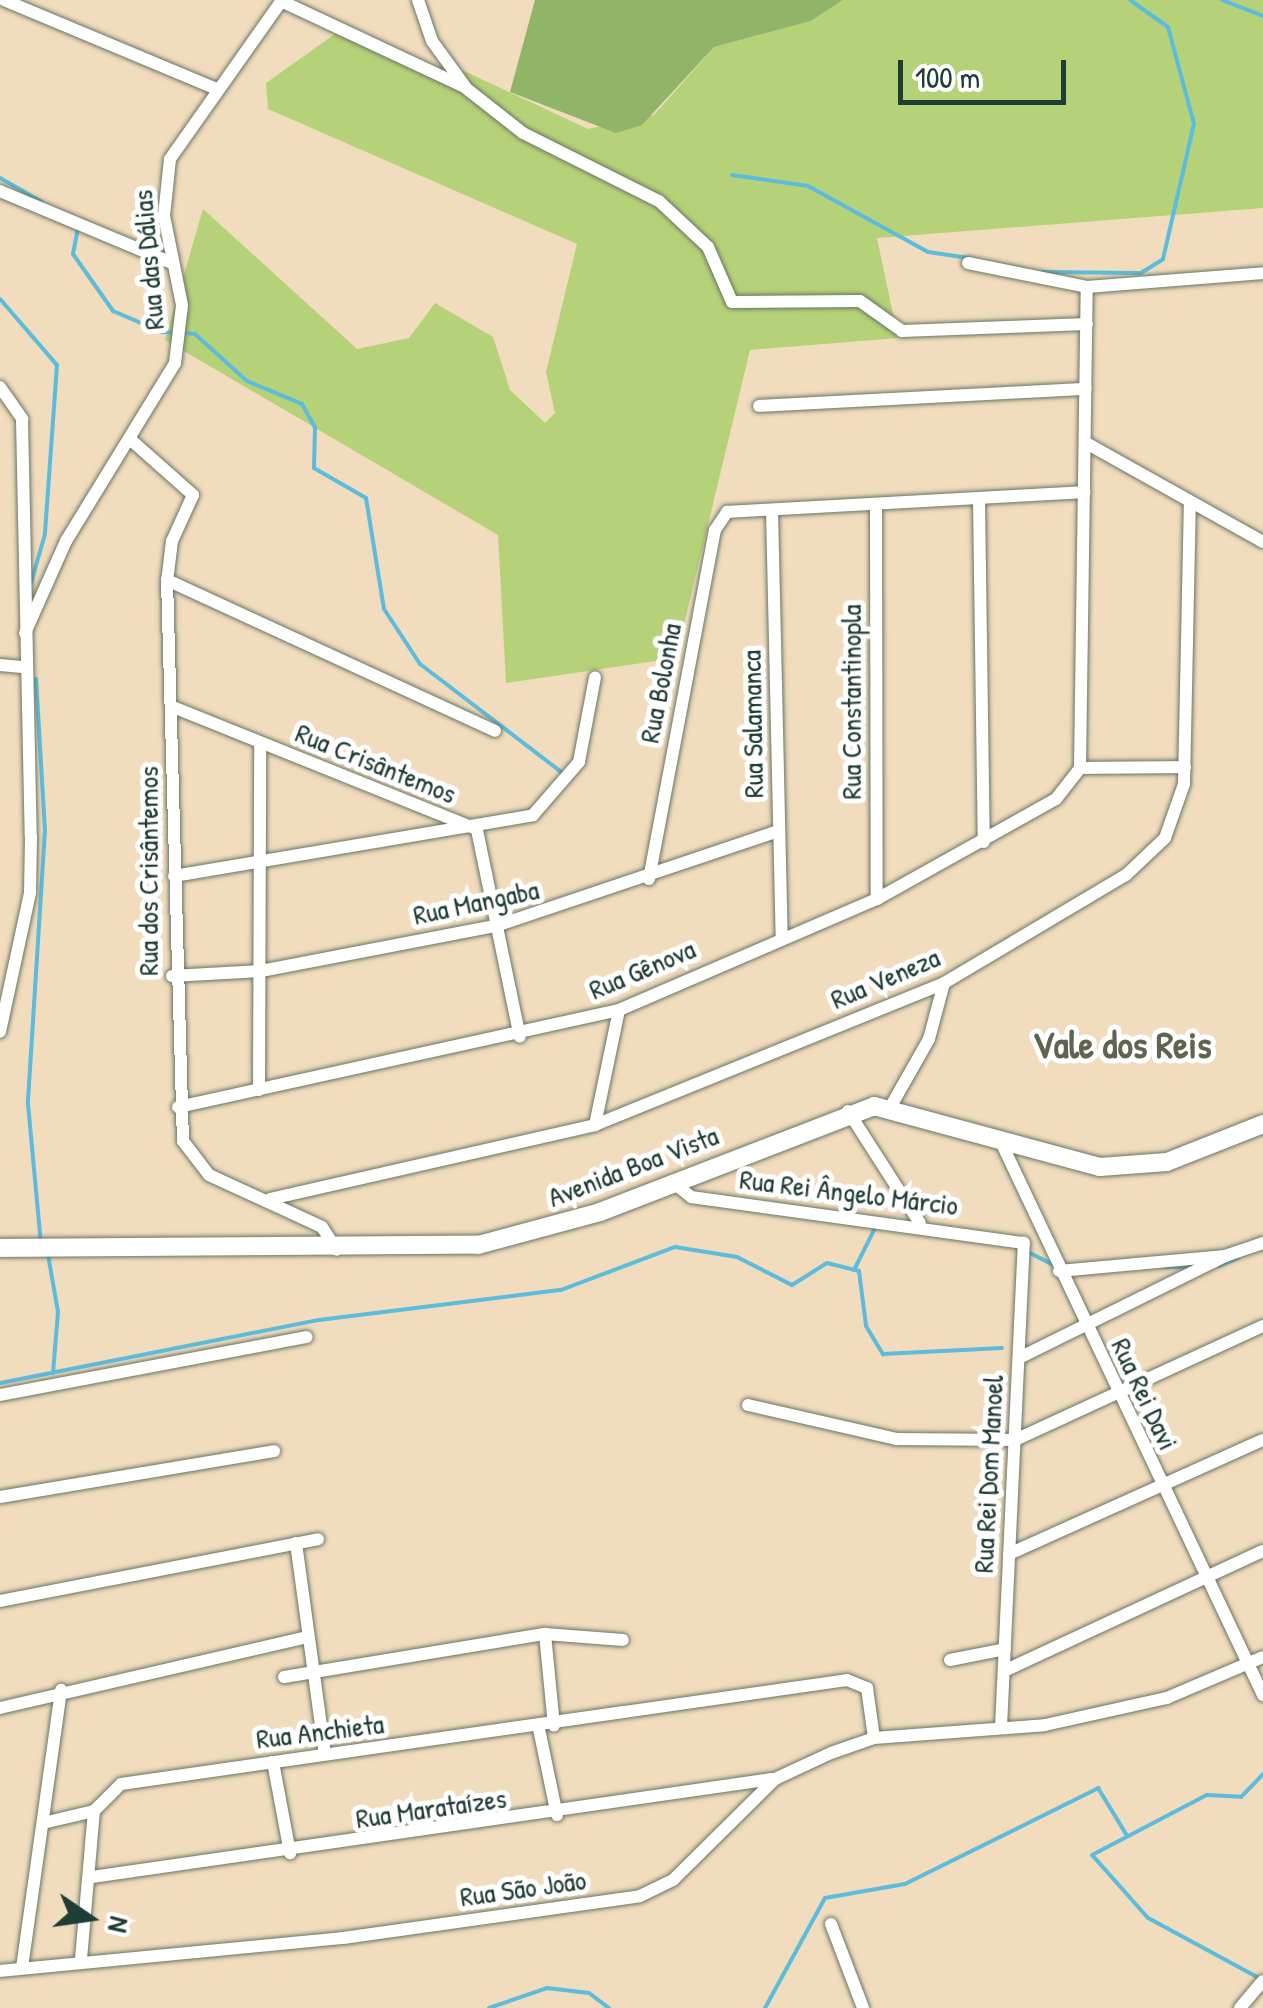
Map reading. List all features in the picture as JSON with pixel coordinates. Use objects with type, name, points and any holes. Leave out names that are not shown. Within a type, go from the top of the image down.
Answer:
[{"type":"street","points":[[4,0],[217,89]]},
{"type":"street","points":[[418,0],[432,41],[468,89]]},
{"type":"street","points":[[282,1],[468,89],[523,133],[659,201],[708,247],[732,302],[860,301],[902,331],[1087,324]]},
{"type":"street","name":"Rua das Dálias","points":[[24,632],[66,541],[130,440],[180,342],[165,174],[217,89],[282,1]]},
{"type":"street","points":[[0,191],[172,263]]},
{"type":"street","points":[[968,263],[1087,286],[1263,272]]},
{"type":"street","points":[[1087,286],[1080,768],[1185,767]]},
{"type":"street","points":[[0,387],[22,419],[30,893],[0,1032]]},
{"type":"street","points":[[759,406],[1086,389]]},
{"type":"street","name":"Rua dos Crisântemos","points":[[130,440],[193,496],[172,541],[167,580],[173,706],[172,976],[178,1107],[200,1166],[330,1233],[337,1250]]},
{"type":"street","points":[[1086,443],[1263,542]]},
{"type":"street","points":[[772,510],[1084,492]]},
{"type":"street","points":[[979,500],[984,842]]},
{"type":"street","name":"Rua Veneza","points":[[270,1199],[595,1125],[944,983],[1150,856],[1179,806],[1185,767],[1190,502]]},
{"type":"street","name":"Rua Constantinopla","points":[[876,505],[877,899]]},
{"type":"street","name":"Rua Bolonha","points":[[648,879],[715,530],[738,510],[772,510]]},
{"type":"street","name":"Rua Salamanca","points":[[772,510],[782,938]]},
{"type":"street","points":[[167,580],[495,731]]},
{"type":"street","points":[[0,665],[25,663]]},
{"type":"street","points":[[174,876],[477,830],[533,815],[570,780],[595,677]]},
{"type":"street","name":"Rua Crisântemos","points":[[173,706],[477,830],[520,1037]]},
{"type":"street","points":[[259,1090],[260,744]]},
{"type":"street","name":"Rua Gênova","points":[[178,1107],[520,1037],[619,1010],[877,899],[1056,799],[1080,768]]},
{"type":"street","name":"Rua Mangaba","points":[[172,976],[261,971],[499,925],[648,879],[780,831]]},
{"type":"street","points":[[890,1106],[928,1039],[944,983]]},
{"type":"street","points":[[595,1125],[619,1010]]},
{"type":"street","name":"Avenida Boa Vista","points":[[0,1248],[337,1250],[478,1245],[674,1182],[848,1111],[890,1106],[1001,1142],[1100,1167],[1144,1165],[1263,1124]]},
{"type":"street","points":[[848,1111],[920,1224]]},
{"type":"street","name":"Rua Rei Davi","points":[[1001,1142],[1162,1490],[1263,1695]]},
{"type":"street","name":"Rua Rei Ângelo Márcio","points":[[674,1182],[691,1198],[920,1224],[1024,1243]]},
{"type":"street","points":[[1024,1243],[1042,1236]]},
{"type":"street","name":"Rua Rei Dom Manoel","points":[[1001,1727],[1024,1243]]},
{"type":"street","points":[[1018,1358],[1225,1256],[1263,1244]]},
{"type":"street","points":[[1059,1271],[1225,1256]]},
{"type":"street","points":[[748,1405],[896,1438],[1015,1440],[1263,1326]]},
{"type":"street","points":[[0,1395],[307,1337]]},
{"type":"street","points":[[1010,1554],[1162,1490],[1263,1440]]},
{"type":"street","points":[[0,1496],[274,1451]]},
{"type":"street","points":[[0,1602],[318,1539]]},
{"type":"street","points":[[296,1542],[325,1754]]},
{"type":"street","points":[[1004,1671],[1263,1550]]},
{"type":"street","points":[[284,1677],[546,1634],[624,1640]]},
{"type":"street","points":[[546,1634],[554,1726]]},
{"type":"street","points":[[0,1708],[61,1690],[307,1637]]},
{"type":"street","points":[[950,1660],[1005,1648]]},
{"type":"street","name":"Rua São João","points":[[0,1971],[81,1959],[343,1938],[640,1896],[672,1880],[775,1779],[874,1738],[1001,1727],[1166,1698],[1263,1658]]},
{"type":"street","name":"Rua Anchieta","points":[[94,1811],[110,1790],[325,1754],[554,1726],[846,1680],[867,1688],[874,1738]]},
{"type":"street","points":[[22,1968],[61,1690]]},
{"type":"street","points":[[539,1728],[557,1815]]},
{"type":"street","points":[[273,1762],[290,1853]]},
{"type":"street","name":"Rua Marataízes","points":[[92,1877],[557,1815],[775,1779]]},
{"type":"street","points":[[42,1823],[94,1811],[92,1877],[81,1959]]},
{"type":"street","points":[[832,1924],[863,2008]]},
{"type":"street","points":[[1246,2006],[1263,1982]]},
{"type":"green space","points":[[535,0],[843,0],[811,21],[714,47],[642,125],[616,133],[510,92]]},
{"type":"green space","points":[[843,0],[1263,0],[1263,208],[877,238],[898,338],[750,350],[676,658],[506,683],[498,535],[165,340],[203,209],[357,349],[409,338],[435,303],[493,337],[510,390],[545,423],[555,413],[546,372],[577,244],[268,109],[266,83],[335,34],[457,80],[462,70],[588,129],[654,115],[714,47],[811,21]]},
{"type":"waterway","points":[[1042,272],[1141,273],[1163,259],[1194,124],[1168,27],[1130,0]]},
{"type":"waterway","points":[[1222,0],[1263,16]]},
{"type":"waterway","points":[[732,175],[808,186],[928,252],[969,258]]},
{"type":"waterway","points":[[0,178],[42,202]]},
{"type":"waterway","points":[[78,228],[73,254],[113,311],[162,332],[195,334],[247,381],[302,404],[315,427],[314,468],[366,498],[384,609],[420,664],[565,775]]},
{"type":"waterway","points":[[0,299],[57,365],[45,534],[31,583]]},
{"type":"waterway","points":[[36,679],[45,830],[28,1104],[41,1243]]},
{"type":"waterway","points":[[854,1270],[876,1226]]},
{"type":"waterway","points":[[0,1383],[319,1320],[561,1290],[675,1247],[737,1257],[792,1285],[827,1263],[859,1271],[866,1326],[883,1354],[1002,1348]]},
{"type":"waterway","points":[[1028,1252],[1055,1266]]},
{"type":"waterway","points":[[48,1255],[58,1312],[53,1373]]},
{"type":"waterway","points":[[1219,1266],[1238,1258]]},
{"type":"waterway","points":[[1164,1267],[1194,1267]]},
{"type":"waterway","points":[[1259,1978],[1148,1918],[1092,1855],[1207,1795],[1241,1797],[1263,1774]]},
{"type":"waterway","points":[[765,2008],[825,1898],[905,1884],[1098,1788],[1126,1834]]},
{"type":"waterway","points":[[489,2008],[547,1988],[589,1993],[609,2008]]},
{"type":"district","name":"Vale dos Reis","points":[[1122,1045]]}]
